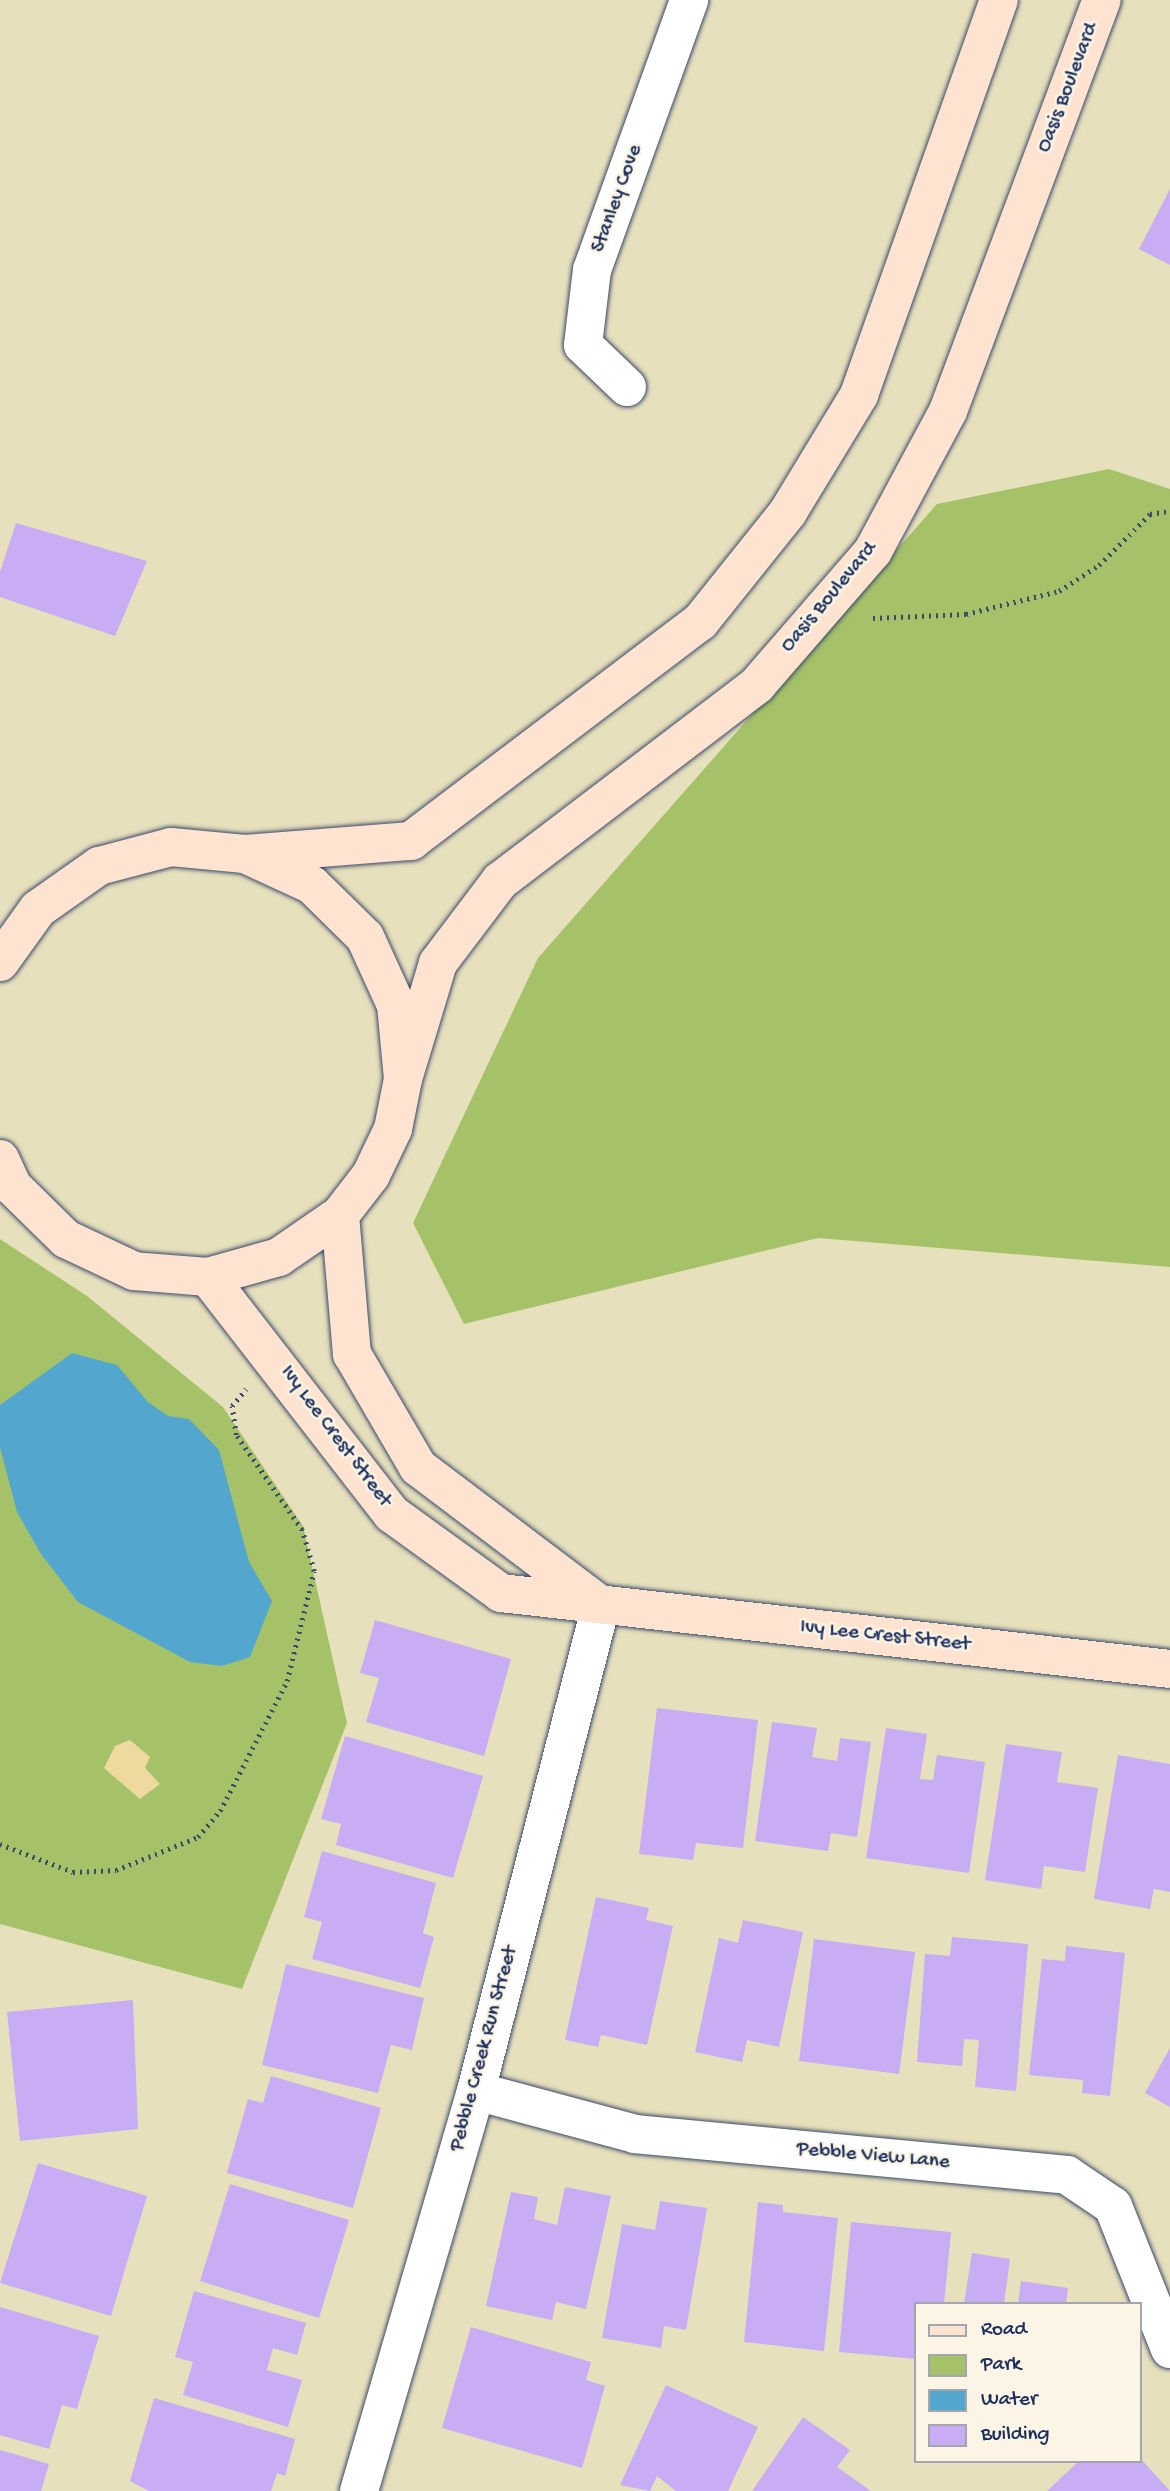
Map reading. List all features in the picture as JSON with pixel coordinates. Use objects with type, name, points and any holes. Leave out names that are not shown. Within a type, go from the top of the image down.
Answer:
[{"type":"main road","name":"Oasis Boulevard","points":[[0,962],[38,909],[99,866],[171,847],[245,853],[411,841],[700,622],[788,512],[859,395],[999,0]]},
{"type":"main road","name":"Oasis Boulevard","points":[[0,1159],[13,1187],[66,1239],[134,1271],[208,1277],[279,1257],[340,1215],[372,1175],[393,1129],[403,1079],[438,963],[500,881],[757,685],[873,551],[948,411],[1102,0]]},
{"type":"main road","name":"Oasis Boulevard","points":[[245,853],[312,885],[365,937],[396,1005],[403,1079]]},
{"type":"main road","points":[[340,1215],[352,1353],[418,1467],[601,1605]]},
{"type":"main road","name":"Ivy Lee Crest Street","points":[[208,1277],[392,1514],[501,1593],[1170,1669]]},
{"type":"street","name":"Stanley Cove","points":[[627,387],[583,345],[592,270],[689,0]]},
{"type":"street","name":"Pebble Creek Run Street","points":[[359,2491],[476,2091],[601,1605]]},
{"type":"street","name":"Pebble View Lane","points":[[476,2091],[635,2134],[1067,2175],[1112,2206],[1170,2349]]},
{"type":"path","points":[[873,618],[966,614],[1059,591],[1099,565],[1150,514],[1170,511]]},
{"type":"path","points":[[0,1844],[73,1872],[116,1870],[198,1837],[220,1811],[287,1681],[314,1571],[302,1530],[236,1435],[232,1406],[255,1378]]},
{"type":"green space","points":[[1109,469],[1170,489],[1170,1267],[818,1238],[464,1324],[413,1223],[538,958],[937,504]]},
{"type":"green space","points":[[0,1239],[87,1296],[223,1407],[303,1526],[347,1723],[242,1989],[0,1924]]},
{"type":"sand","points":[[130,1740],[150,1757],[145,1768],[160,1784],[140,1799],[104,1768],[115,1746]]},
{"type":"water","points":[[72,1353],[117,1365],[148,1402],[168,1416],[189,1419],[219,1450],[249,1562],[272,1601],[250,1657],[222,1666],[190,1662],[78,1602],[41,1554],[17,1512],[0,1447],[0,1405]]},
{"type":"building","points":[[1170,189],[1170,265],[1139,249]]},
{"type":"building","points":[[16,523],[147,561],[115,636],[0,597],[0,572]]},
{"type":"building","points":[[375,1620],[511,1659],[484,1756],[366,1722],[379,1678],[360,1673]]},
{"type":"building","points":[[657,1708],[758,1720],[743,1848],[696,1843],[693,1860],[639,1854]]},
{"type":"building","points":[[772,1722],[817,1728],[812,1757],[837,1761],[840,1738],[871,1742],[857,1837],[831,1833],[828,1851],[755,1841]]},
{"type":"building","points":[[886,1728],[927,1734],[920,1779],[933,1780],[937,1755],[985,1762],[969,1873],[866,1858]]},
{"type":"building","points":[[345,1736],[483,1776],[453,1878],[336,1845],[341,1824],[321,1819]]},
{"type":"building","points":[[1006,1744],[1062,1752],[1057,1782],[1098,1788],[1085,1872],[1044,1866],[1041,1889],[985,1880]]},
{"type":"building","points":[[1118,1755],[1170,1764],[1170,1892],[1154,1889],[1150,1909],[1094,1899]]},
{"type":"building","points":[[322,1851],[436,1883],[423,1933],[434,1937],[420,1988],[312,1959],[322,1922],[304,1917]]},
{"type":"building","points":[[596,1897],[649,1908],[646,1920],[673,1926],[647,2045],[601,2035],[598,2047],[565,2040]]},
{"type":"building","points":[[743,1920],[803,1932],[779,2047],[747,2040],[742,2062],[695,2052],[719,1938],[738,1943]]},
{"type":"building","points":[[952,1937],[1028,1944],[1016,2091],[975,2087],[979,2040],[964,2039],[962,2066],[917,2062],[925,1954],[950,1956]]},
{"type":"building","points":[[814,1939],[915,1952],[899,2074],[799,2061]]},
{"type":"building","points":[[1066,1946],[1125,1953],[1110,2096],[1082,2093],[1083,2080],[1029,2075],[1042,1959],[1065,1961]]},
{"type":"building","points":[[286,1964],[424,1998],[412,2050],[391,2045],[378,2093],[262,2065]]},
{"type":"building","points":[[133,2000],[138,2129],[20,2141],[7,2012]]},
{"type":"building","points":[[1170,2048],[1170,2107],[1145,2093]]},
{"type":"building","points":[[271,2076],[381,2108],[353,2208],[227,2173],[248,2099],[263,2103]]},
{"type":"building","points":[[38,2163],[147,2196],[111,2316],[0,2283]]},
{"type":"building","points":[[230,2184],[349,2220],[319,2318],[200,2281]]},
{"type":"building","points":[[565,2187],[611,2196],[586,2309],[556,2302],[552,2320],[486,2306],[511,2192],[538,2197],[534,2219],[557,2225]]},
{"type":"building","points":[[660,2201],[707,2208],[686,2330],[664,2326],[661,2348],[602,2338],[622,2224],[655,2230]]},
{"type":"building","points":[[758,2202],[783,2205],[783,2212],[838,2218],[824,2351],[744,2342]]},
{"type":"building","points":[[851,2222],[951,2232],[944,2302],[914,2302],[914,2359],[839,2352]]},
{"type":"building","points":[[972,2253],[1010,2259],[1004,2302],[964,2302]]},
{"type":"building","points":[[1021,2281],[1068,2288],[1066,2302],[1018,2302]]},
{"type":"building","points":[[194,2291],[306,2323],[297,2355],[273,2348],[267,2370],[302,2380],[288,2427],[183,2395],[193,2362],[175,2357]]},
{"type":"building","points":[[0,2307],[99,2336],[77,2409],[62,2405],[49,2449],[0,2435]]},
{"type":"building","points":[[471,2327],[591,2362],[586,2380],[605,2386],[582,2468],[442,2428]]},
{"type":"building","points":[[666,2385],[758,2427],[728,2491],[676,2491],[657,2476],[650,2491],[620,2485]]},
{"type":"building","points":[[154,2398],[295,2439],[285,2476],[277,2473],[271,2491],[149,2491],[130,2481]]},
{"type":"building","points":[[803,2417],[850,2450],[837,2467],[871,2491],[752,2491]]},
{"type":"building","points":[[0,2450],[49,2464],[41,2491],[0,2491]]},
{"type":"building","points":[[1142,2460],[1170,2491],[1047,2491],[1077,2463],[1142,2463]]}]
